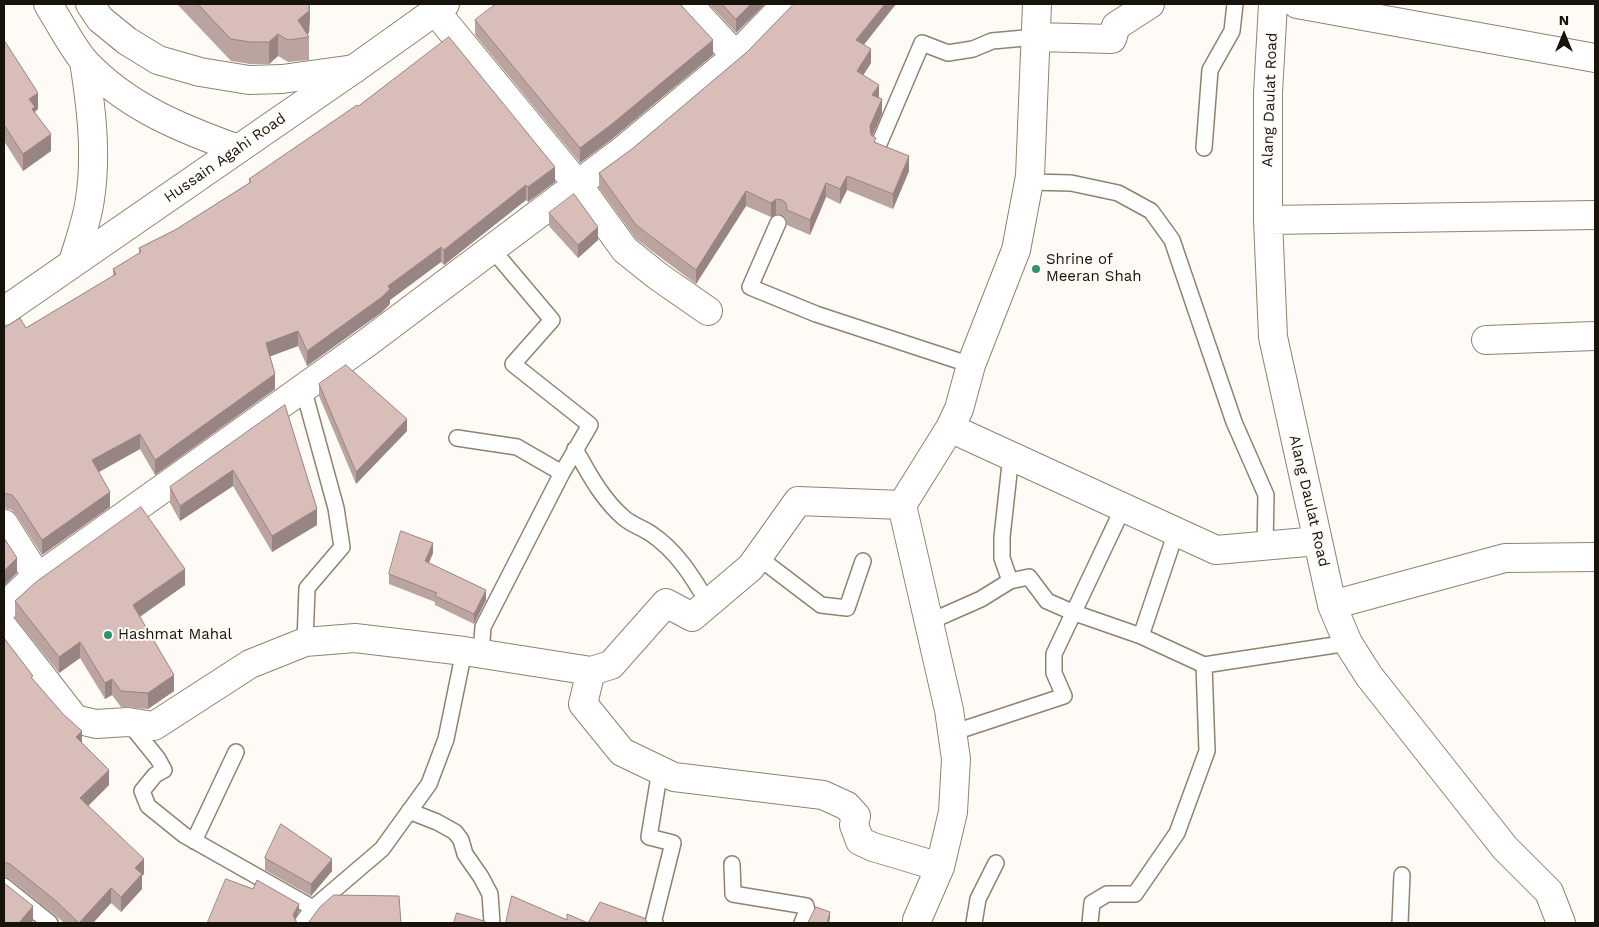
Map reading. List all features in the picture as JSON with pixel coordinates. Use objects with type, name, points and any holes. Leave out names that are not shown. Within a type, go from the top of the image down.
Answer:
[{"type":"street","points":[[48,4],[84,61],[109,85],[133,103],[188,130],[238,149]]},
{"type":"street","points":[[90,4],[100,19],[127,41],[158,60],[200,72],[249,80],[282,79],[354,69]]},
{"type":"street","points":[[688,4],[736,56]]},
{"type":"street","points":[[4,607],[38,578],[368,342],[578,185],[736,56],[786,4]]},
{"type":"street","points":[[917,923],[940,867],[953,812],[956,759],[949,710],[902,505],[950,428],[959,409],[971,366],[1016,250],[1029,182],[1037,4]]},
{"type":"street","points":[[1036,37],[1112,38],[1116,26],[1150,4]]},
{"type":"street","name":"Alang Daulat Road","points":[[1273,4],[1268,93],[1268,220],[1273,337],[1332,605],[1348,643],[1369,676],[1499,841],[1549,892],[1561,923]]},
{"type":"street","points":[[1297,4],[1595,58]]},
{"type":"street","points":[[441,8],[578,185],[625,250],[659,277],[708,311]]},
{"type":"street","name":"Hussain Agahi Road","points":[[4,310],[441,8]]},
{"type":"street","points":[[73,262],[90,199],[92,174],[91,108],[84,61]]},
{"type":"street","points":[[1268,220],[1595,215]]},
{"type":"street","points":[[1486,340],[1595,336]]},
{"type":"street","points":[[950,428],[1216,550],[1318,541]]},
{"type":"street","points":[[4,628],[75,719],[96,724],[128,722],[154,726],[250,664],[305,642],[355,638],[472,652],[591,670],[611,665],[666,603],[692,617],[751,568],[798,501],[902,505]]},
{"type":"street","points":[[4,524],[38,578]]},
{"type":"street","points":[[1332,605],[1505,558],[1595,557]]},
{"type":"street","points":[[591,670],[583,704],[622,752],[674,777],[823,795],[847,806],[856,816],[854,825],[860,842],[940,867]]},
{"type":"lane","points":[[1204,148],[1210,70],[1232,31],[1235,4]]},
{"type":"lane","points":[[879,144],[922,43],[948,53],[973,49],[992,41],[1036,37]]},
{"type":"lane","points":[[1029,182],[1071,183],[1118,193],[1151,211],[1172,240],[1234,422],[1266,495],[1265,546]]},
{"type":"lane","points":[[778,223],[750,287],[816,314],[971,366]]},
{"type":"lane","points":[[302,923],[313,908],[382,849],[429,784],[446,739],[472,652],[483,627],[562,472],[590,425],[513,364],[552,320],[492,249]]},
{"type":"lane","points":[[303,388],[336,508],[342,547],[307,588],[305,642]]},
{"type":"lane","points":[[457,438],[517,447],[562,472]]},
{"type":"lane","points":[[575,450],[600,493],[625,519],[651,534],[673,552],[688,569],[708,603]]},
{"type":"lane","points":[[1010,581],[1002,558],[1002,537],[1011,455]]},
{"type":"lane","points":[[952,733],[1064,696],[1054,673],[1054,654],[1072,612],[1123,508]]},
{"type":"lane","points":[[1141,636],[1176,532]]},
{"type":"lane","points":[[758,556],[821,605],[847,608],[863,561]]},
{"type":"lane","points":[[929,622],[981,599],[1010,581],[1029,577],[1047,601],[1072,612],[1141,636],[1204,665],[1348,643]]},
{"type":"lane","points":[[1090,923],[1092,903],[1107,894],[1135,894],[1177,833],[1207,750],[1204,665]]},
{"type":"lane","points":[[128,722],[158,759],[164,770],[155,775],[142,791],[148,806],[184,835],[313,908]]},
{"type":"lane","points":[[194,841],[236,752]]},
{"type":"lane","points":[[654,923],[673,843],[649,837],[660,770]]},
{"type":"lane","points":[[409,811],[437,822],[455,832],[461,840],[465,854],[490,894],[492,923]]},
{"type":"lane","points":[[974,923],[978,899],[996,863]]},
{"type":"lane","points":[[732,864],[733,894],[806,906],[807,911],[802,923]]},
{"type":"lane","points":[[1400,923],[1402,875]]},
{"type":"lane","points":[[4,886],[50,923]]},
{"type":"building","points":[[198,4],[309,4],[309,11],[298,20],[309,37],[288,40],[278,34],[269,42],[231,39]]},
{"type":"building","points":[[496,4],[680,4],[713,40],[612,124],[580,148],[475,20]]},
{"type":"building","points":[[722,4],[751,4],[736,19]]},
{"type":"building","points":[[794,4],[885,4],[856,40],[871,49],[857,71],[879,85],[872,95],[882,99],[870,126],[871,135],[876,138],[874,142],[909,156],[893,194],[847,176],[840,189],[826,183],[810,220],[787,210],[786,203],[782,200],[776,199],[771,203],[746,191],[696,270],[636,225],[599,173],[632,149],[747,52]]},
{"type":"building","points":[[449,37],[555,167],[528,187],[526,185],[444,250],[441,247],[388,286],[390,289],[382,297],[307,351],[298,331],[266,343],[275,374],[155,460],[140,434],[92,460],[110,492],[42,540],[17,501],[12,495],[4,493],[4,328],[20,318],[26,328],[116,274],[113,269],[141,252],[139,248],[175,230],[251,182],[249,179],[358,106]]},
{"type":"building","points":[[4,40],[38,93],[29,99],[35,107],[32,109],[51,134],[23,154],[4,125]]},
{"type":"building","points":[[574,194],[598,227],[578,245],[549,213]]},
{"type":"building","points":[[346,365],[407,419],[356,472],[319,384]]},
{"type":"building","points":[[285,405],[317,509],[272,536],[233,470],[180,506],[170,487]]},
{"type":"building","points":[[141,507],[185,569],[133,605],[174,675],[148,693],[121,691],[112,679],[105,683],[80,642],[59,657],[15,601],[36,582]]},
{"type":"building","points":[[401,531],[433,543],[425,561],[486,590],[474,614],[435,596],[437,593],[389,574]]},
{"type":"building","points":[[4,538],[17,558],[4,571]]},
{"type":"building","points":[[4,638],[33,676],[31,677],[63,714],[82,731],[76,737],[109,770],[80,798],[144,859],[135,868],[142,874],[121,897],[111,888],[79,923],[56,901],[10,864],[4,862]]},
{"type":"building","points":[[281,824],[332,859],[311,884],[265,858]]},
{"type":"building","points":[[226,879],[253,889],[257,880],[299,904],[293,915],[297,923],[208,922]]},
{"type":"building","points":[[4,883],[33,906],[19,923],[4,923]]},
{"type":"building","points":[[334,895],[399,896],[401,923],[306,923]]},
{"type":"building","points":[[512,896],[567,920],[567,914],[588,923],[506,923]]},
{"type":"building","points":[[600,902],[644,918],[648,923],[588,923]]},
{"type":"building","points":[[816,907],[830,912],[827,923],[808,923]]},
{"type":"building","points":[[457,913],[484,921],[487,923],[454,923]]},
{"type":"place","name":"Shrine of Meeran Shah","points":[[1036,269]]},
{"type":"place","name":"Hashmat Mahal","points":[[108,635]]}]
